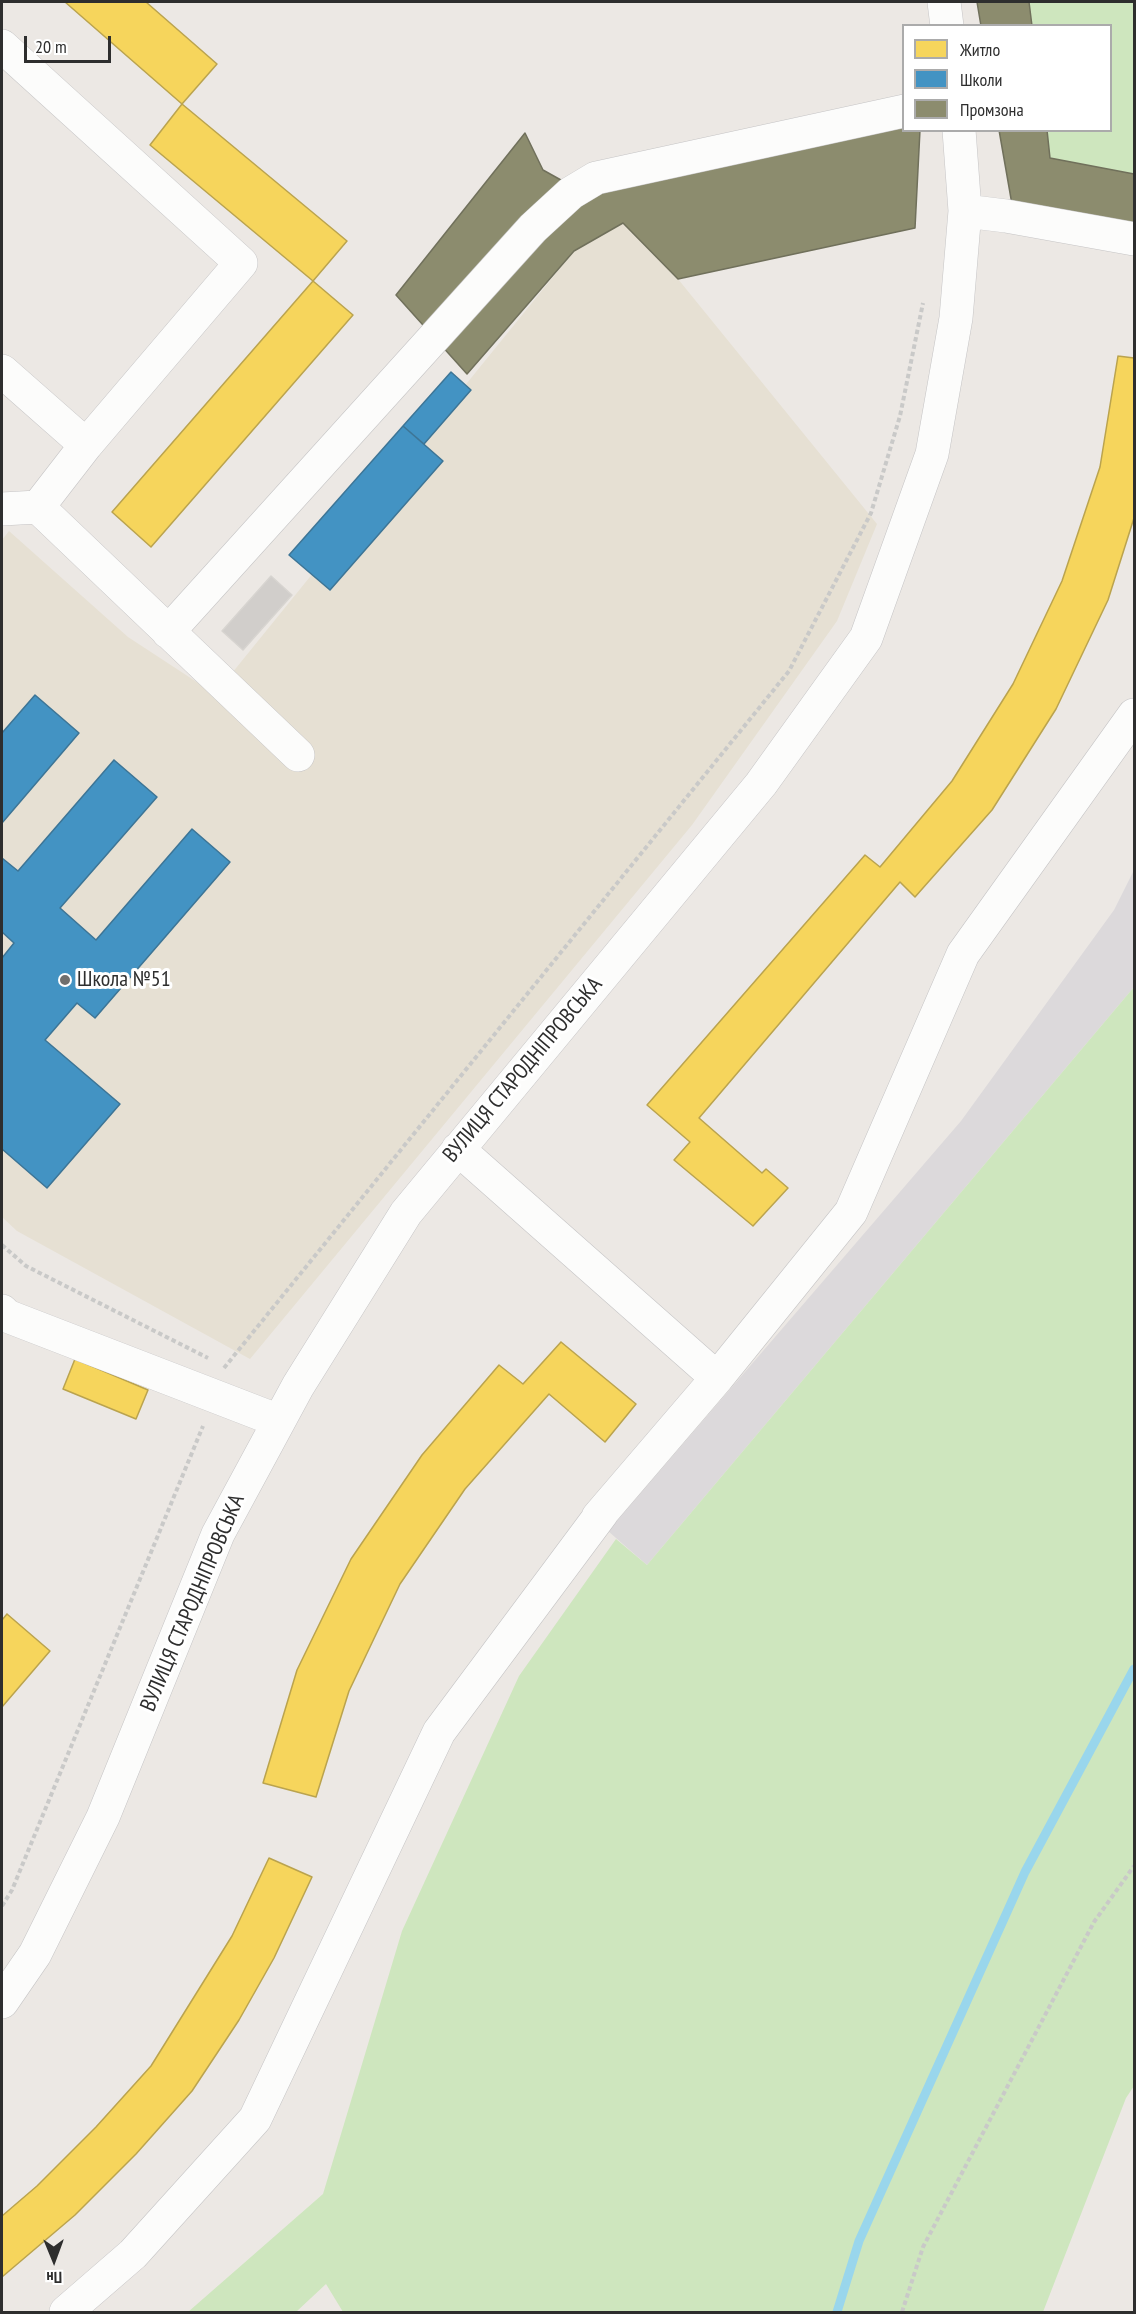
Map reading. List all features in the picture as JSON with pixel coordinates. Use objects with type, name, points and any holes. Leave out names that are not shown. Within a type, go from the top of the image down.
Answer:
[{"type":"street","points":[[944,2],[947,24]]},
{"type":"street","points":[[2,46],[241,263],[86,445],[38,507]]},
{"type":"street","points":[[168,632],[533,228],[571,193],[596,178],[902,111]]},
{"type":"street","name":"ВУЛИЦЯ СТАРОДНІПРОВСЬКА","points":[[2,2002],[35,1954],[103,1817],[218,1534],[298,1386],[406,1213],[761,784],[866,638],[932,454],[956,318],[965,211],[959,132]]},
{"type":"street","points":[[965,211],[1134,239]]},
{"type":"street","points":[[2,371],[86,445]]},
{"type":"street","points":[[2,509],[38,507],[298,755]]},
{"type":"street","points":[[66,2313],[133,2254],[255,2119],[439,1732],[600,1515],[717,1378],[850,1212],[963,954],[1134,715]]},
{"type":"street","points":[[458,1149],[717,1378]]},
{"type":"street","points":[[2,1311],[7,1316],[279,1421]]},
{"type":"path","points":[[2,1906],[12,1890],[216,1395],[225,1366],[789,671],[871,513],[900,416],[925,293]]},
{"type":"path","points":[[2,1245],[26,1266],[214,1361]]},
{"type":"path","points":[[902,2313],[923,2247],[1094,1922],[1134,1866]]},
{"type":"shaded area","points":[[623,223],[678,279],[877,524],[837,621],[692,825],[250,1359],[17,1231],[2,1217],[2,540],[9,531],[128,637],[215,694],[574,251]]},
{"type":"shaded area","points":[[1134,870],[1134,987],[647,1565],[608,1531],[961,1121],[1114,910]]},
{"type":"green space","points":[[1029,2],[1134,2],[1134,174],[1050,158],[1047,132],[1112,132],[1112,24],[1032,24]]},
{"type":"green space","points":[[1134,987],[1134,2086],[1126,2098],[1043,2312],[343,2312],[326,2284],[296,2312],[188,2312],[323,2194],[402,1931],[519,1676],[616,1539],[647,1565]]},
{"type":"building: Житло","points":[[65,2],[146,2],[217,64],[182,104]]},
{"type":"building: Житло","points":[[182,104],[347,241],[313,281],[150,145]]},
{"type":"building: Житло","points":[[313,281],[353,315],[151,547],[112,512]]},
{"type":"building: Житло","points":[[1118,356],[1134,358],[1134,518],[1108,600],[1056,709],[992,810],[915,897],[900,882],[699,1118],[762,1173],[766,1169],[788,1188],[753,1226],[674,1160],[690,1142],[647,1105],[865,855],[880,867],[952,781],[1013,684],[1062,581],[1100,467]]},
{"type":"building: Житло","points":[[561,1342],[636,1404],[605,1442],[549,1394],[465,1489],[400,1584],[349,1691],[316,1797],[263,1783],[297,1670],[351,1559],[422,1455],[499,1365],[523,1384]]},
{"type":"building: Житло","points":[[75,1359],[148,1390],[136,1419],[63,1389]]},
{"type":"building: Житло","points":[[7,1614],[50,1651],[2,1707],[2,1620]]},
{"type":"building: Житло","points":[[269,1858],[312,1877],[274,1958],[239,2020],[192,2091],[136,2154],[75,2215],[2,2277],[2,2216],[37,2186],[96,2127],[151,2066],[232,1936]]},
{"type":"building: Школи","points":[[451,372],[471,390],[424,444],[403,426]]},
{"type":"building: Школи","points":[[403,426],[443,461],[330,590],[289,555]]},
{"type":"building: Школи","points":[[35,695],[79,733],[2,823],[2,733]]},
{"type":"building: Школи","name":"Школа №51","points":[[114,760],[157,797],[60,908],[96,940],[192,829],[230,862],[95,1018],[77,1003],[45,1040],[120,1104],[47,1188],[2,1149],[2,958],[14,943],[2,932],[2,858],[18,871]]},
{"type":"building: Промзона","points":[[977,2],[1029,2],[1032,24],[981,24]]},
{"type":"building: Промзона","points":[[902,123],[902,132],[920,132],[915,228],[678,279],[623,223],[574,251],[467,374],[396,295],[525,133],[543,170],[586,194]]},
{"type":"building: Промзона","points":[[999,132],[1047,132],[1050,158],[1134,174],[1134,232],[1013,210]]},
{"type":"building: Інше","points":[[271,576],[292,595],[243,650],[222,631]]},
{"type":"waterway","points":[[837,2312],[859,2241],[1025,1872],[1134,1669]]},
{"type":"place","name":"Школа №51","points":[[65,980]]}]
